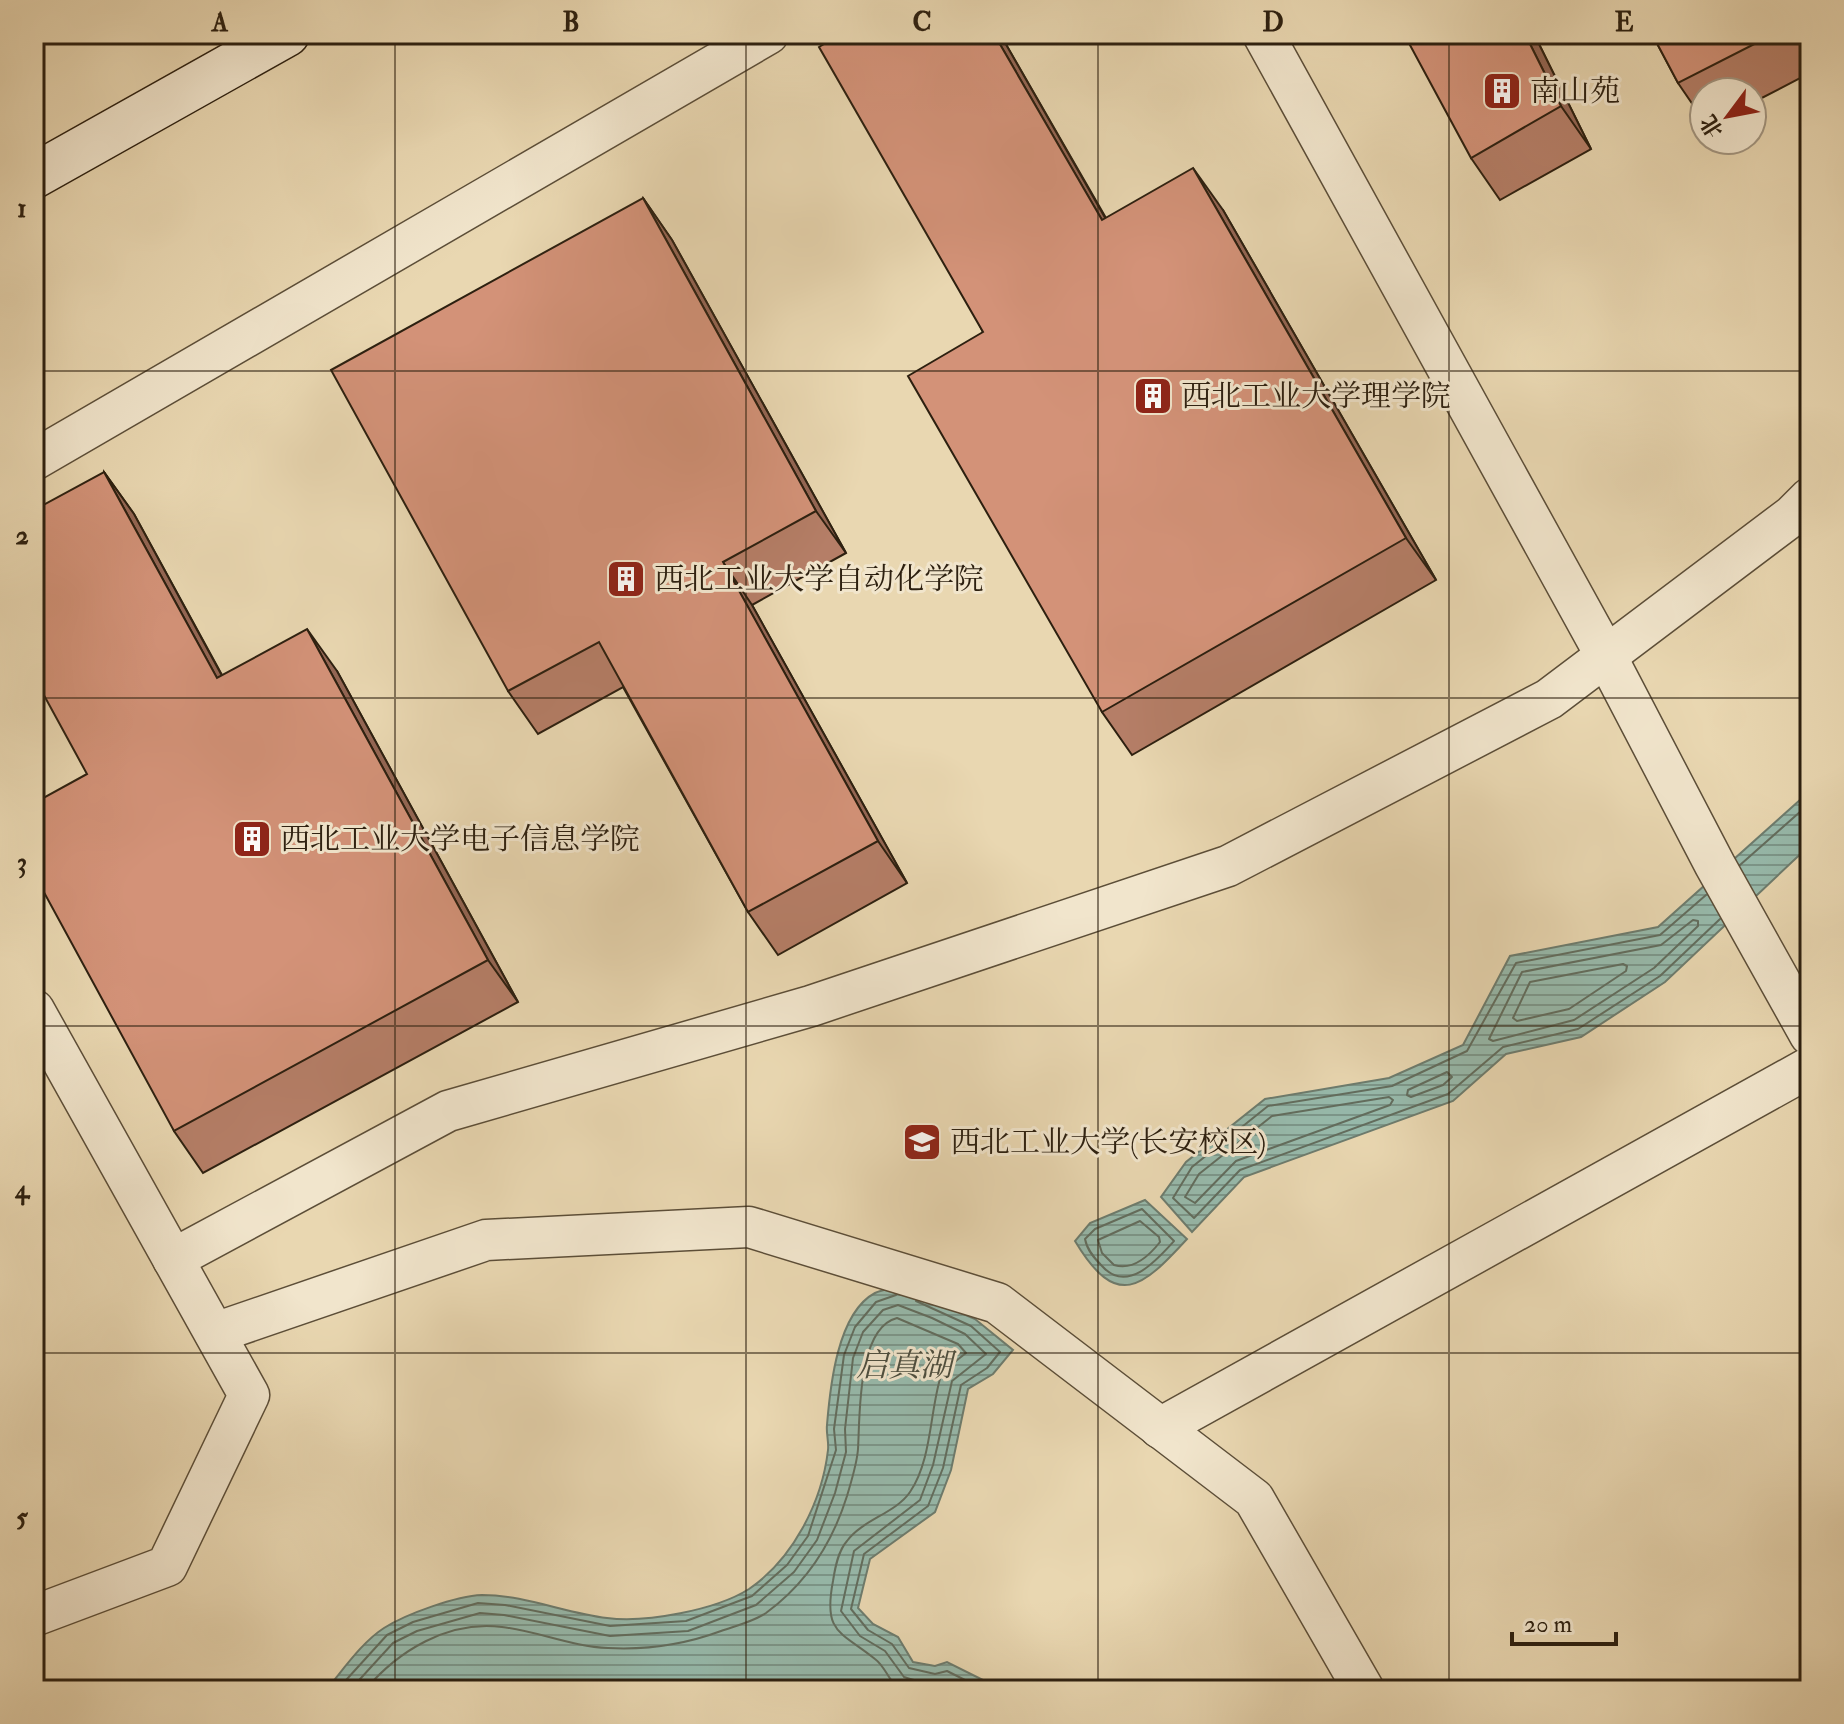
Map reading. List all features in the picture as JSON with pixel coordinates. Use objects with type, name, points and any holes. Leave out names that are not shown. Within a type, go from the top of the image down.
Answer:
[{"type":"main road","points":[[34,176],[287,34]]},
{"type":"street","points":[[34,460],[768,34]]},
{"type":"street","points":[[1263,34],[1606,656],[1715,865],[1810,1035]]},
{"type":"street","points":[[173,1259],[448,1111],[811,1006],[1228,866],[1549,699],[1793,515],[1810,498]]},
{"type":"street","points":[[34,1010],[249,1395],[167,1566],[34,1616]]},
{"type":"street","points":[[1160,1428],[1810,1067]]},
{"type":"street","points":[[215,1333],[486,1240],[749,1227],[997,1303],[1254,1499],[1364,1690]]},
{"type":"water","points":[[1810,791],[1810,845],[1665,982],[1581,1037],[1506,1054],[1453,1101],[1244,1177],[1192,1232],[1161,1197],[1186,1162],[1265,1099],[1389,1078],[1463,1045],[1510,956],[1658,927]]},
{"type":"water","points":[[1145,1200],[1187,1239],[1143,1280],[1130,1285],[1117,1284],[1104,1277],[1090,1263],[1075,1241],[1090,1223]]},
{"type":"water","name":"启真湖","points":[[898,1286],[975,1319],[1013,1350],[993,1374],[968,1389],[951,1470],[935,1512],[870,1559],[858,1608],[873,1624],[898,1637],[913,1662],[935,1666],[947,1662],[1003,1690],[326,1690],[360,1648],[384,1628],[445,1602],[482,1595],[498,1596],[591,1616],[641,1619],[700,1609],[749,1589],[765,1577],[792,1546],[812,1509],[825,1470],[833,1372],[852,1317],[862,1303],[875,1293]]},
{"type":"building","name":"西北工业大学理学院","points":[[841,34],[994,34],[1102,220],[1193,168],[1406,538],[1102,712],[908,376],[983,332],[819,47]]},
{"type":"building","name":"南山苑","points":[[1404,34],[1525,34],[1561,106],[1471,158]]},
{"type":"building","points":[[1652,34],[1774,34],[1688,76],[1678,83]]},
{"type":"building","name":"西北工业大学自动化学院","points":[[643,198],[816,511],[723,562],[878,841],[748,912],[599,642],[508,691],[331,370]]},
{"type":"building","name":"西北工业大学电子信息学院","points":[[104,472],[217,678],[307,629],[488,960],[174,1131],[34,874],[34,803],[87,774],[34,677],[34,510]]},
{"type":"place","name":"南山苑","points":[[1502,91]]},
{"type":"place","name":"西北工业大学理学院","points":[[1153,396]]},
{"type":"place","name":"西北工业大学自动化学院","points":[[626,579]]},
{"type":"place","name":"西北工业大学电子信息学院","points":[[252,839]]},
{"type":"place","name":"西北工业大学(长安校区)","points":[[922,1142]]}]
